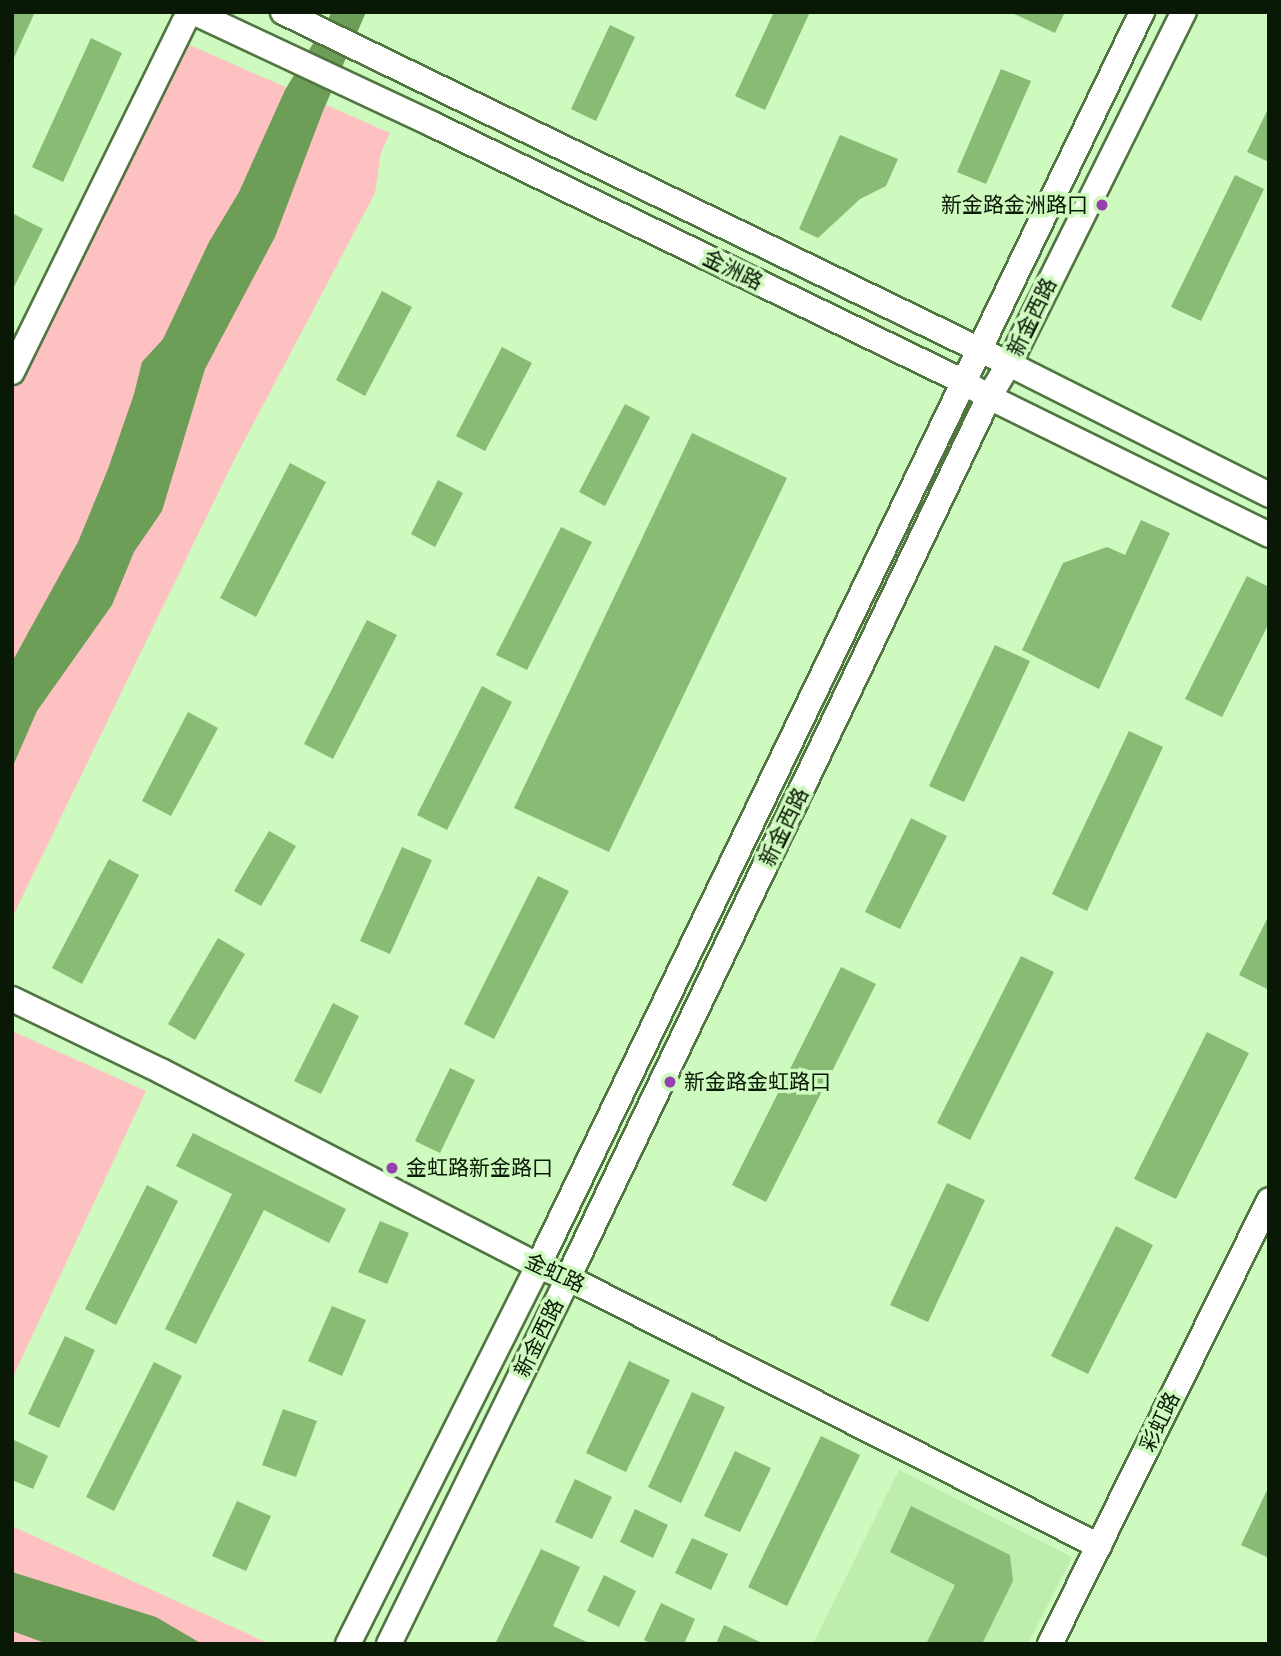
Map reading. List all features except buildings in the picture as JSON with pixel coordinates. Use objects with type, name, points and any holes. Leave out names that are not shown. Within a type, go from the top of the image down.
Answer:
[{"type":"main road","name":"金洲路","points":[[191,12],[964,382],[989,397],[1269,535]]},
{"type":"main road","points":[[12,372],[191,12]]},
{"type":"main road","name":"新金西路","points":[[348,1644],[538,1266],[1142,12]]},
{"type":"main road","name":"新金西路","points":[[389,1644],[568,1278],[989,397],[1009,363],[1184,12]]},
{"type":"main road","name":"金洲路","points":[[294,18],[1009,363],[1269,495]]},
{"type":"main road","name":"金虹路","points":[[12,999],[161,1071],[538,1266],[568,1278],[1099,1546]]},
{"type":"main road","name":"彩虹路","points":[[1050,1644],[1269,1200]]},
{"type":"shaded area","points":[[332,12],[366,12],[323,111],[275,237],[205,369],[162,511],[134,552],[112,605],[37,711],[12,768],[12,662],[78,542],[108,469],[142,362],[163,339],[209,242],[239,192],[285,90]]},
{"type":"shaded area","points":[[176,39],[390,133],[381,152],[375,193],[234,460],[12,918],[12,372]]},
{"type":"shaded area","points":[[12,1031],[146,1091],[12,1379]]},
{"type":"shaded area","points":[[899,1470],[1072,1557],[1028,1644],[813,1644]]},
{"type":"shaded area","points":[[12,1526],[270,1644],[12,1644]]},
{"type":"shaded area","points":[[12,1572],[156,1617],[202,1644],[48,1644],[12,1631]]},
{"type":"place","name":"新金路金洲路口","points":[[1102,205]]},
{"type":"place","name":"新金路金虹路口","points":[[670,1082]]},
{"type":"place","name":"金虹路新金路口","points":[[392,1168]]}]
